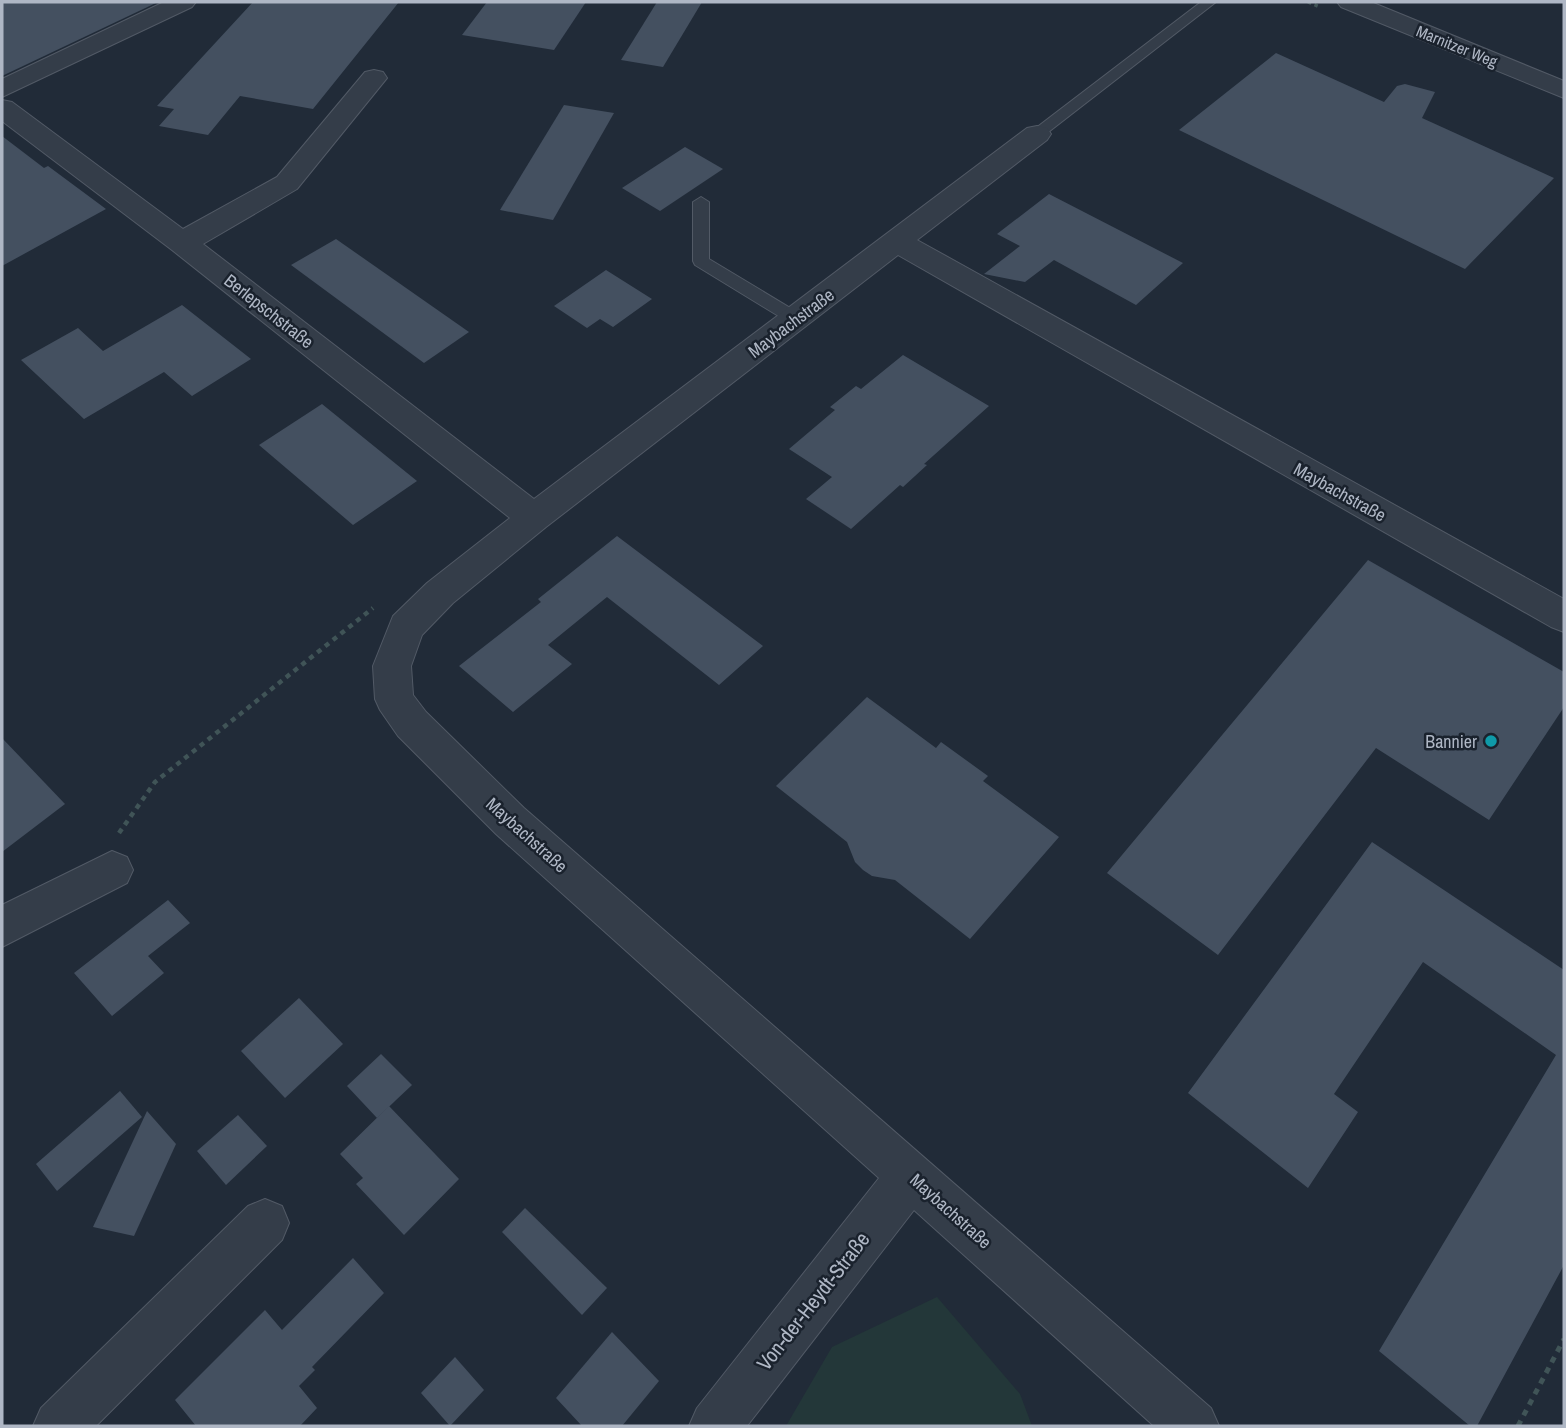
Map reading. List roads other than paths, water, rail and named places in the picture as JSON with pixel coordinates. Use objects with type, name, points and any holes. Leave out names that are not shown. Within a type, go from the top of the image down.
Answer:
[{"type":"street","points":[[2,89],[183,2]]},
{"type":"street","name":"Marnitzer Weg","points":[[1350,2],[1564,90]]},
{"type":"street","points":[[182,243],[287,183],[374,78]]},
{"type":"street","name":"Berlepschstraße","points":[[2,108],[182,243],[534,517]]},
{"type":"street","name":"Maybachstraße","points":[[1037,134],[534,517],[440,593],[406,627],[393,666],[394,699],[412,724],[510,821],[1193,1426]]},
{"type":"street","name":"Maybachstraße","points":[[897,242],[1564,617]]},
{"type":"street","points":[[2,927],[114,854]]},
{"type":"street","name":"Von-der-Heydt-Straße","points":[[715,1426],[911,1175]]},
{"type":"street","points":[[60,1426],[265,1223]]},
{"type":"lane","name":"Maybachstraße","points":[[1037,134],[1209,2]]},
{"type":"lane","points":[[701,202],[701,261],[796,319]]},
{"type":"place","name":"Bannier","points":[[1491,741]]}]
